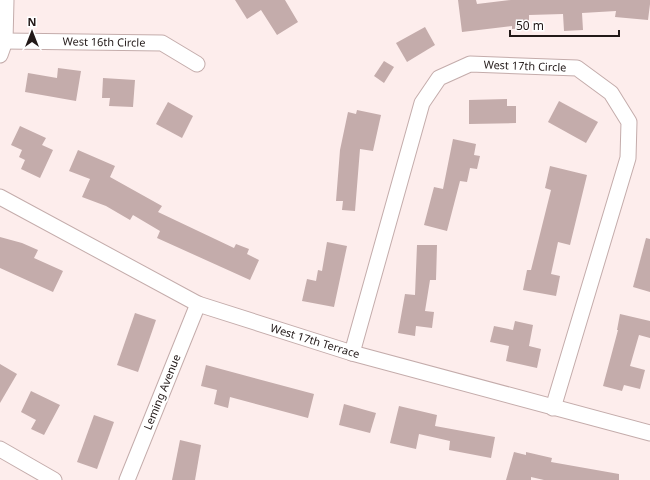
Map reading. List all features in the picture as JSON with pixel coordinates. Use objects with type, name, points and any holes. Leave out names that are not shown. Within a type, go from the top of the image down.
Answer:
[{"type":"street","points":[[2,48],[6,0]]},
{"type":"street","name":"West 16th Circle","points":[[2,48],[162,43],[197,64]]},
{"type":"street","name":"West 17th Circle","points":[[352,353],[422,102],[439,78],[470,64],[577,68],[611,93],[629,122],[628,158],[553,408]]},
{"type":"street","name":"West 17th Terrace","points":[[0,197],[198,304],[352,353],[650,433]]},
{"type":"street","name":"Leming Avenue","points":[[127,480],[198,304]]},
{"type":"street","points":[[0,449],[54,480]]},
{"type":"building","points":[[235,0],[285,0],[298,22],[277,35],[261,10],[247,19]]},
{"type":"building","points":[[458,0],[476,0],[477,4],[511,0],[650,0],[650,4],[648,20],[615,17],[616,11],[582,13],[583,30],[564,31],[563,14],[529,15],[529,28],[512,29],[512,26],[462,32]]},
{"type":"building","points":[[425,27],[435,45],[407,62],[396,43]]},
{"type":"building","points":[[384,61],[394,67],[384,83],[374,76]]},
{"type":"building","points":[[58,68],[81,71],[76,101],[25,92],[28,73],[57,78]]},
{"type":"building","points":[[103,78],[135,80],[133,107],[109,106],[110,98],[102,98]]},
{"type":"building","points":[[507,99],[507,106],[516,106],[516,123],[469,124],[469,100]]},
{"type":"building","points":[[559,101],[598,122],[586,143],[548,122]]},
{"type":"building","points":[[168,102],[193,116],[182,138],[156,124]]},
{"type":"building","points":[[357,110],[381,115],[373,151],[360,149],[355,211],[342,210],[343,201],[336,201],[340,150],[348,112],[356,114]]},
{"type":"building","points":[[20,126],[46,138],[42,145],[53,150],[40,178],[21,169],[25,160],[19,157],[22,150],[11,145]]},
{"type":"building","points":[[453,139],[476,144],[474,155],[480,156],[477,169],[470,168],[467,182],[460,181],[447,231],[424,225],[434,187],[443,189]]},
{"type":"building","points":[[78,150],[115,166],[110,177],[162,206],[158,212],[234,248],[236,244],[249,249],[247,254],[259,260],[250,280],[157,238],[160,231],[133,215],[130,220],[106,206],[82,197],[90,179],[69,171]]},
{"type":"building","points":[[550,166],[587,175],[570,245],[558,242],[551,274],[560,276],[556,296],[523,290],[527,270],[531,270],[551,190],[545,188]]},
{"type":"building","points":[[0,237],[22,243],[38,250],[34,258],[63,271],[53,292],[0,268]]},
{"type":"building","points":[[646,238],[650,239],[650,292],[633,287]]},
{"type":"building","points":[[327,242],[347,246],[334,307],[302,301],[307,279],[316,281],[318,270],[322,271]]},
{"type":"building","points":[[417,245],[437,245],[436,280],[430,280],[425,311],[434,312],[432,328],[416,326],[415,336],[398,333],[405,294],[415,295]]},
{"type":"building","points":[[135,313],[156,320],[138,372],[117,365]]},
{"type":"building","points":[[620,314],[650,321],[650,338],[639,335],[630,366],[645,370],[640,389],[624,385],[622,391],[603,386],[618,330]]},
{"type":"building","points":[[515,321],[533,325],[529,346],[541,349],[537,368],[506,361],[509,346],[490,342],[494,326],[513,330]]},
{"type":"building","points":[[0,364],[17,374],[0,403]]},
{"type":"building","points":[[206,365],[314,394],[308,418],[230,397],[228,408],[214,404],[217,390],[201,386]]},
{"type":"building","points":[[31,391],[60,405],[44,435],[31,429],[36,420],[21,412]]},
{"type":"building","points":[[344,404],[376,413],[370,433],[339,425]]},
{"type":"building","points":[[399,406],[437,415],[435,426],[495,437],[491,458],[449,450],[450,441],[419,434],[416,449],[390,443]]},
{"type":"building","points":[[94,415],[114,422],[97,469],[77,462]]},
{"type":"building","points":[[180,440],[201,445],[195,480],[172,480]]},
{"type":"building","points":[[514,452],[526,455],[526,452],[552,458],[551,462],[619,474],[619,480],[544,480],[531,477],[531,480],[506,480]]}]
